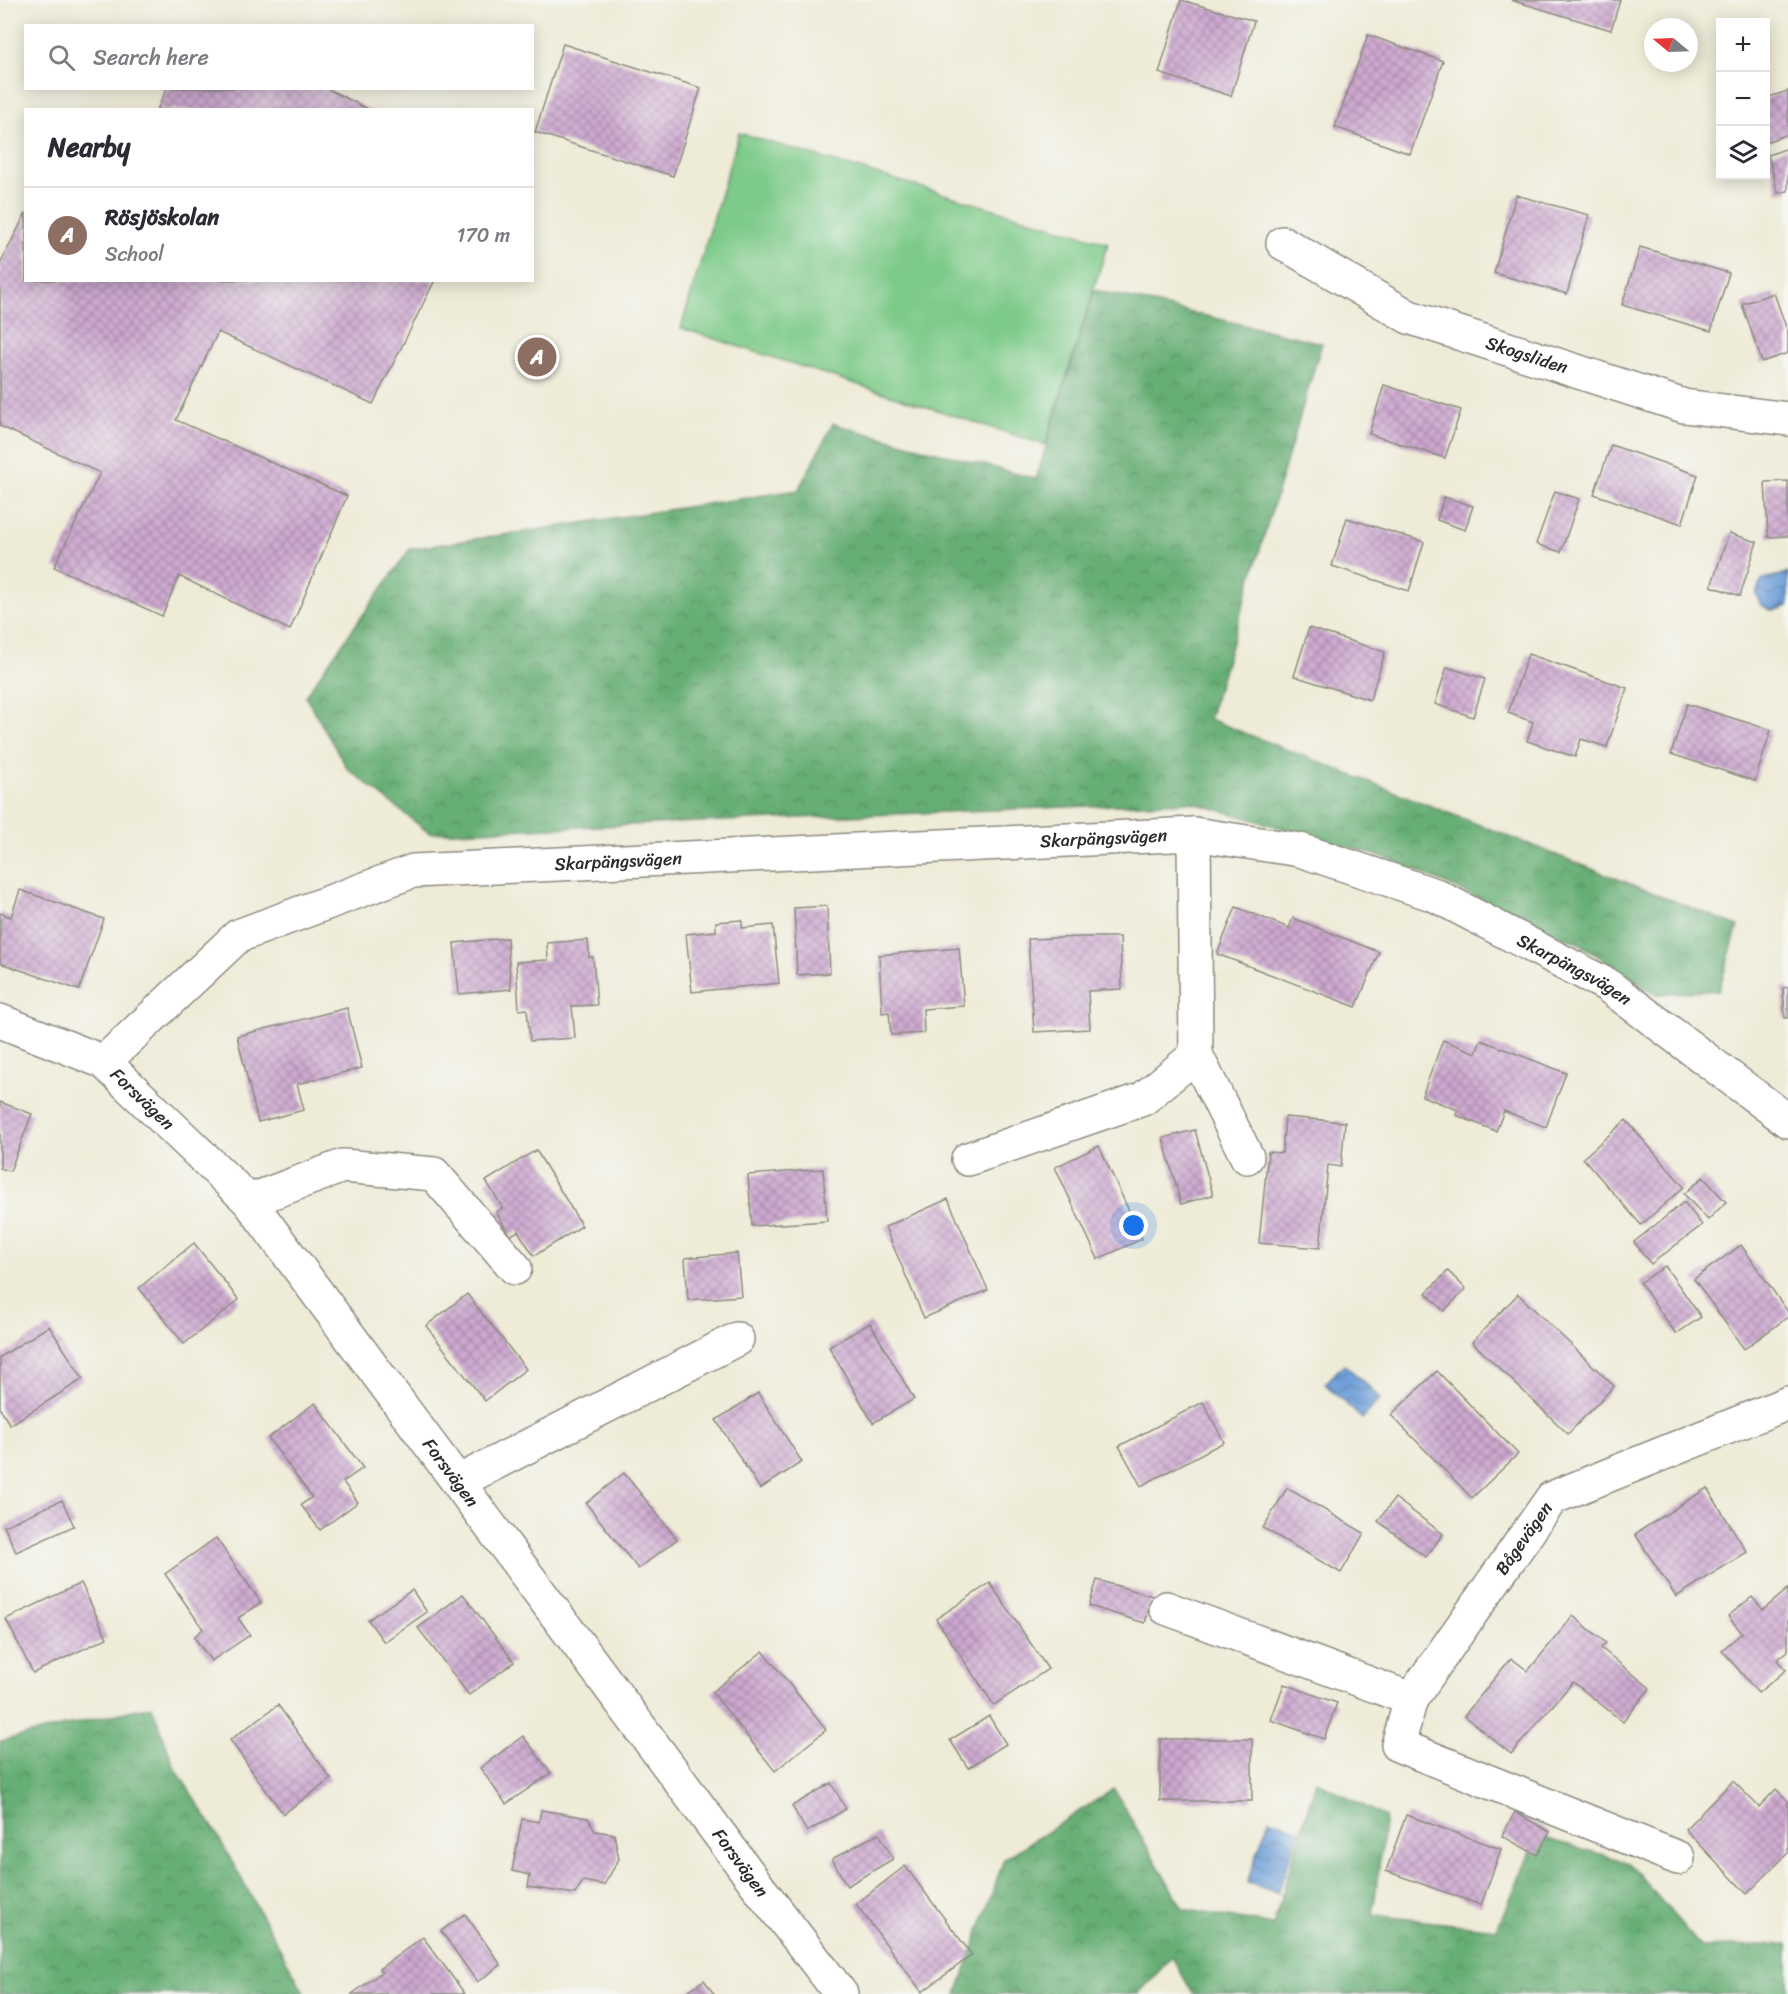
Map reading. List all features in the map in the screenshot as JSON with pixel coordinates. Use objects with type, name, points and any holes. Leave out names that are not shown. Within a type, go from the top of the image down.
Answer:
[{"type":"street","name":"Skogsliden","points":[[1283,243],[1409,317],[1684,406],[1788,419]]},
{"type":"street","name":"Skarpängsvägen","points":[[1194,834],[1196,1055],[1247,1157]]},
{"type":"street","name":"Skarpängsvägen","points":[[104,1062],[238,936],[413,871],[1194,834],[1300,850],[1436,895],[1607,985],[1788,1121]]},
{"type":"street","name":"Forsvägen","points":[[0,1021],[104,1062],[249,1201],[460,1481],[746,1870],[841,1994]]},
{"type":"street","points":[[968,1159],[1143,1099],[1196,1055]]},
{"type":"street","points":[[249,1201],[343,1166],[434,1174],[515,1268]]},
{"type":"street","points":[[460,1481],[737,1339]]},
{"type":"street","name":"Bågevägen","points":[[1678,1858],[1398,1745],[1411,1699],[1552,1498],[1788,1403]]},
{"type":"street","points":[[1167,1608],[1411,1699]]},
{"type":"green space","points":[[739,133],[1108,243],[1045,445],[681,328]]},
{"type":"green space","points":[[1094,290],[1322,343],[1209,719],[1738,926],[1719,990],[1656,994],[1580,944],[1390,859],[1191,802],[429,833],[347,768],[305,696],[410,549],[798,490],[833,424],[1036,479]]},
{"type":"green space","points":[[152,1706],[174,1766],[215,1831],[305,1994],[0,1994],[0,1741]]},
{"type":"green space","points":[[1316,1781],[1385,1817],[1373,1915],[1497,1929],[1537,1836],[1628,1862],[1701,1947],[1788,1944],[1788,1994],[1193,1994],[1172,1957],[1138,1994],[957,1994],[1004,1859],[1114,1789],[1183,1909],[1273,1925]]},
{"type":"water","points":[[1788,572],[1788,606],[1773,611],[1761,605],[1756,595],[1761,582]]},
{"type":"water","points":[[1344,1364],[1381,1398],[1362,1419],[1325,1384]]},
{"type":"water","points":[[1269,1819],[1299,1830],[1278,1893],[1247,1883]]},
{"type":"building","points":[[1181,0],[1254,21],[1231,96],[1159,73]]},
{"type":"building","points":[[1511,0],[1620,0],[1611,30]]},
{"type":"building","points":[[1368,35],[1443,61],[1410,154],[1335,127]]},
{"type":"building","points":[[563,44],[701,88],[673,176],[535,132]]},
{"type":"building","points":[[166,90],[330,90],[366,108],[158,108]]},
{"type":"building","points":[[1788,91],[1788,134],[1770,141],[1770,126],[1770,97]]},
{"type":"building","points":[[1788,148],[1788,191],[1778,193],[1770,154]]},
{"type":"building","points":[[1516,195],[1589,215],[1567,294],[1494,273]]},
{"type":"building","points":[[24,217],[24,282],[434,282],[373,404],[218,332],[176,420],[347,496],[290,630],[179,576],[162,616],[54,567],[100,473],[0,426],[0,264]]},
{"type":"building","points":[[1640,247],[1729,273],[1711,331],[1622,305]]},
{"type":"building","points":[[1774,293],[1788,333],[1788,353],[1762,362],[1742,304]]},
{"type":"building","points":[[1384,385],[1461,410],[1445,458],[1369,434]]},
{"type":"building","points":[[1611,445],[1698,475],[1682,524],[1594,494]]},
{"type":"building","points":[[1788,481],[1788,536],[1768,537],[1765,482]]},
{"type":"building","points":[[1555,491],[1579,499],[1561,552],[1536,544]]},
{"type":"building","points":[[1444,497],[1473,506],[1465,530],[1437,520]]},
{"type":"building","points":[[1347,518],[1424,542],[1409,591],[1332,566]]},
{"type":"building","points":[[1729,533],[1757,542],[1740,596],[1711,586]]},
{"type":"building","points":[[1309,628],[1385,652],[1370,700],[1294,676]]},
{"type":"building","points":[[1528,654],[1627,688],[1607,747],[1581,739],[1575,757],[1527,741],[1533,722],[1508,713]]},
{"type":"building","points":[[1447,667],[1485,679],[1473,717],[1435,704]]},
{"type":"building","points":[[1687,704],[1771,730],[1755,781],[1671,754]]},
{"type":"building","points":[[20,890],[104,919],[79,990],[0,963],[0,913],[11,917]]},
{"type":"building","points":[[827,906],[830,973],[797,975],[794,908]]},
{"type":"building","points":[[1236,907],[1289,928],[1293,918],[1379,952],[1356,1007],[1217,954]]},
{"type":"building","points":[[742,920],[742,928],[773,925],[779,983],[692,992],[686,934],[716,931],[716,922]]},
{"type":"building","points":[[1120,937],[1122,989],[1088,991],[1090,1029],[1034,1032],[1028,939]]},
{"type":"building","points":[[507,938],[511,989],[459,994],[454,943]]},
{"type":"building","points":[[588,940],[589,957],[593,957],[597,1005],[572,1006],[575,1038],[530,1041],[527,1009],[519,1010],[516,962],[548,960],[547,943]]},
{"type":"building","points":[[959,948],[964,1006],[923,1009],[924,1033],[891,1035],[889,1012],[882,1013],[879,955]]},
{"type":"building","points":[[1788,987],[1788,1018],[1785,1018],[1783,988]]},
{"type":"building","points":[[347,1008],[362,1068],[297,1084],[304,1110],[258,1122],[237,1036]]},
{"type":"building","points":[[1443,1040],[1476,1053],[1481,1040],[1566,1073],[1546,1127],[1504,1111],[1496,1131],[1456,1115],[1458,1110],[1422,1096]]},
{"type":"building","points":[[0,1102],[32,1114],[10,1171],[0,1168]]},
{"type":"building","points":[[1285,1117],[1345,1122],[1341,1167],[1328,1165],[1320,1248],[1259,1243],[1268,1152],[1282,1153]]},
{"type":"building","points":[[1626,1120],[1684,1187],[1641,1225],[1583,1158]]},
{"type":"building","points":[[1195,1130],[1213,1195],[1181,1204],[1163,1138]]},
{"type":"building","points":[[1099,1146],[1142,1239],[1098,1259],[1055,1167]]},
{"type":"building","points":[[536,1150],[582,1226],[534,1256],[518,1231],[510,1236],[496,1212],[503,1208],[486,1181]]},
{"type":"building","points":[[823,1169],[827,1221],[752,1226],[748,1175]]},
{"type":"building","points":[[1703,1177],[1726,1202],[1708,1220],[1684,1194]]},
{"type":"building","points":[[948,1199],[988,1290],[924,1318],[885,1227]]},
{"type":"building","points":[[1684,1202],[1702,1225],[1651,1264],[1634,1242]]},
{"type":"building","points":[[194,1243],[239,1300],[184,1344],[139,1288]]},
{"type":"building","points":[[1741,1245],[1788,1312],[1788,1317],[1744,1349],[1694,1279]]},
{"type":"building","points":[[737,1253],[741,1296],[688,1300],[685,1258]]},
{"type":"building","points":[[1665,1266],[1701,1317],[1676,1334],[1640,1283]]},
{"type":"building","points":[[1448,1271],[1466,1289],[1444,1311],[1426,1293]]},
{"type":"building","points":[[467,1294],[526,1369],[485,1401],[426,1326]]},
{"type":"building","points":[[1518,1294],[1614,1386],[1568,1434],[1472,1342]]},
{"type":"building","points":[[870,1323],[914,1399],[873,1423],[829,1347]]},
{"type":"building","points":[[49,1326],[83,1379],[10,1425],[0,1409],[0,1357]]},
{"type":"building","points":[[1437,1371],[1518,1454],[1472,1498],[1391,1415]]},
{"type":"building","points":[[758,1393],[802,1462],[760,1489],[716,1420]]},
{"type":"building","points":[[1203,1402],[1224,1442],[1141,1486],[1119,1446]]},
{"type":"building","points":[[315,1403],[363,1468],[343,1482],[358,1502],[320,1530],[301,1505],[312,1497],[268,1438]]},
{"type":"building","points":[[624,1473],[677,1539],[638,1569],[586,1503]]},
{"type":"building","points":[[1287,1488],[1364,1533],[1341,1573],[1263,1528]]},
{"type":"building","points":[[1707,1488],[1747,1552],[1676,1597],[1635,1534]]},
{"type":"building","points":[[1395,1498],[1443,1534],[1426,1557],[1378,1521]]},
{"type":"building","points":[[62,1500],[74,1526],[16,1552],[4,1526]]},
{"type":"building","points":[[216,1538],[261,1603],[238,1618],[250,1635],[211,1661],[194,1637],[203,1629],[165,1574]]},
{"type":"building","points":[[1097,1580],[1153,1596],[1145,1623],[1089,1606]]},
{"type":"building","points":[[81,1583],[107,1638],[33,1673],[6,1619]]},
{"type":"building","points":[[990,1583],[1048,1669],[994,1705],[936,1619]]},
{"type":"building","points":[[1788,1589],[1788,1651],[1777,1660],[1786,1670],[1758,1693],[1722,1650],[1742,1633],[1728,1616],[1752,1597],[1763,1610]]},
{"type":"building","points":[[412,1590],[427,1612],[384,1642],[368,1620]]},
{"type":"building","points":[[463,1594],[514,1662],[469,1695],[418,1628]]},
{"type":"building","points":[[1573,1616],[1606,1643],[1601,1648],[1650,1688],[1623,1722],[1573,1682],[1511,1754],[1464,1716],[1511,1658],[1528,1671]]},
{"type":"building","points":[[763,1651],[826,1730],[775,1771],[712,1692]]},
{"type":"building","points":[[1284,1684],[1337,1703],[1324,1739],[1271,1720]]},
{"type":"building","points":[[278,1705],[331,1779],[283,1814],[230,1740]]},
{"type":"building","points":[[989,1716],[1006,1744],[968,1768],[950,1740]]},
{"type":"building","points":[[523,1736],[551,1773],[506,1804],[480,1768]]},
{"type":"building","points":[[1160,1739],[1252,1739],[1252,1801],[1160,1801]]},
{"type":"building","points":[[1733,1781],[1759,1807],[1776,1789],[1788,1801],[1788,1853],[1747,1894],[1685,1829]]},
{"type":"building","points":[[831,1783],[846,1809],[807,1832],[792,1806]]},
{"type":"building","points":[[541,1810],[588,1818],[595,1831],[614,1834],[619,1859],[604,1885],[583,1881],[575,1894],[528,1887],[530,1875],[512,1871],[522,1819],[539,1822]]},
{"type":"building","points":[[1515,1812],[1550,1832],[1537,1855],[1502,1836]]},
{"type":"building","points":[[1406,1815],[1501,1849],[1481,1905],[1386,1871]]},
{"type":"building","points":[[879,1833],[893,1859],[847,1886],[832,1859]]},
{"type":"building","points":[[905,1866],[972,1955],[922,1992],[856,1904]]},
{"type":"building","points":[[465,1914],[501,1965],[477,1982],[441,1931]]},
{"type":"building","points":[[423,1937],[465,1994],[352,1994],[382,1972],[379,1969]]},
{"type":"building","points":[[704,1980],[714,1994],[684,1994]]},
{"type":"place","name":"Rösjöskolan","points":[[537,357]]}]
